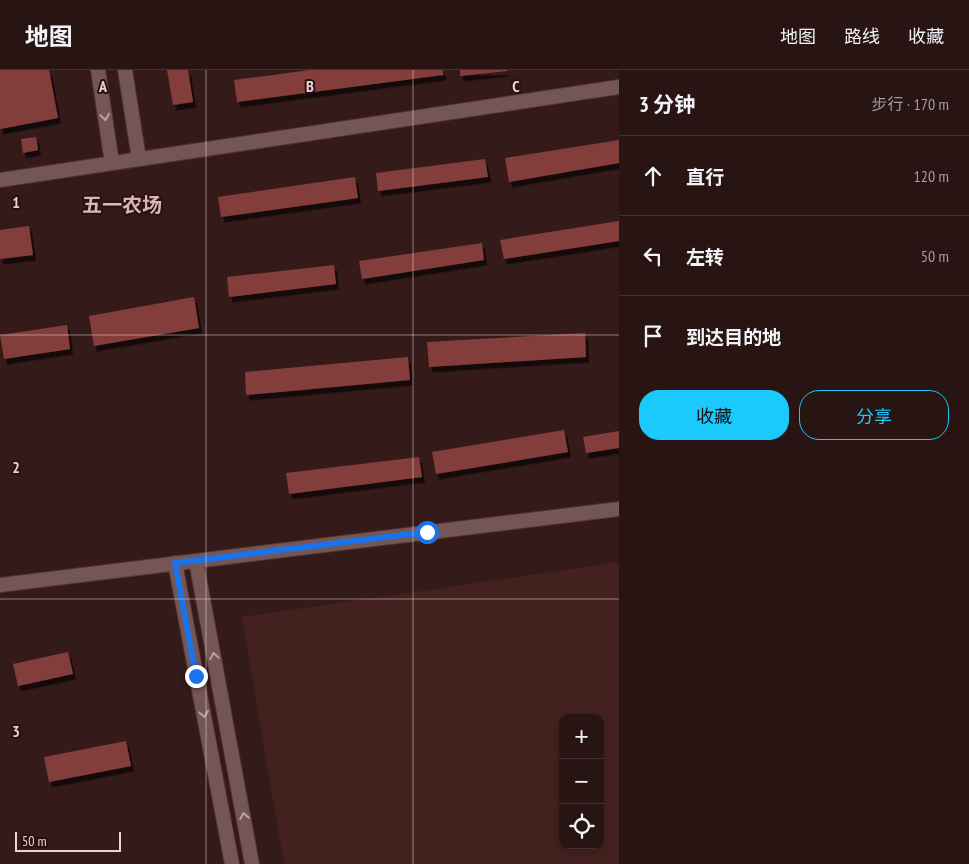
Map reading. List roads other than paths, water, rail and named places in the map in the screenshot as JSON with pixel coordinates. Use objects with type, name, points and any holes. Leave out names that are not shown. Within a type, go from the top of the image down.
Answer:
[{"type":"street","points":[[98,70],[112,163]]},
{"type":"street","points":[[125,70],[139,159]]},
{"type":"street","points":[[0,180],[619,87]]},
{"type":"street","points":[[0,585],[619,509]]},
{"type":"street","points":[[196,561],[252,864]]},
{"type":"street","points":[[175,563],[232,864]]},
{"type":"district","name":"五一农场","points":[[122,205]]}]
